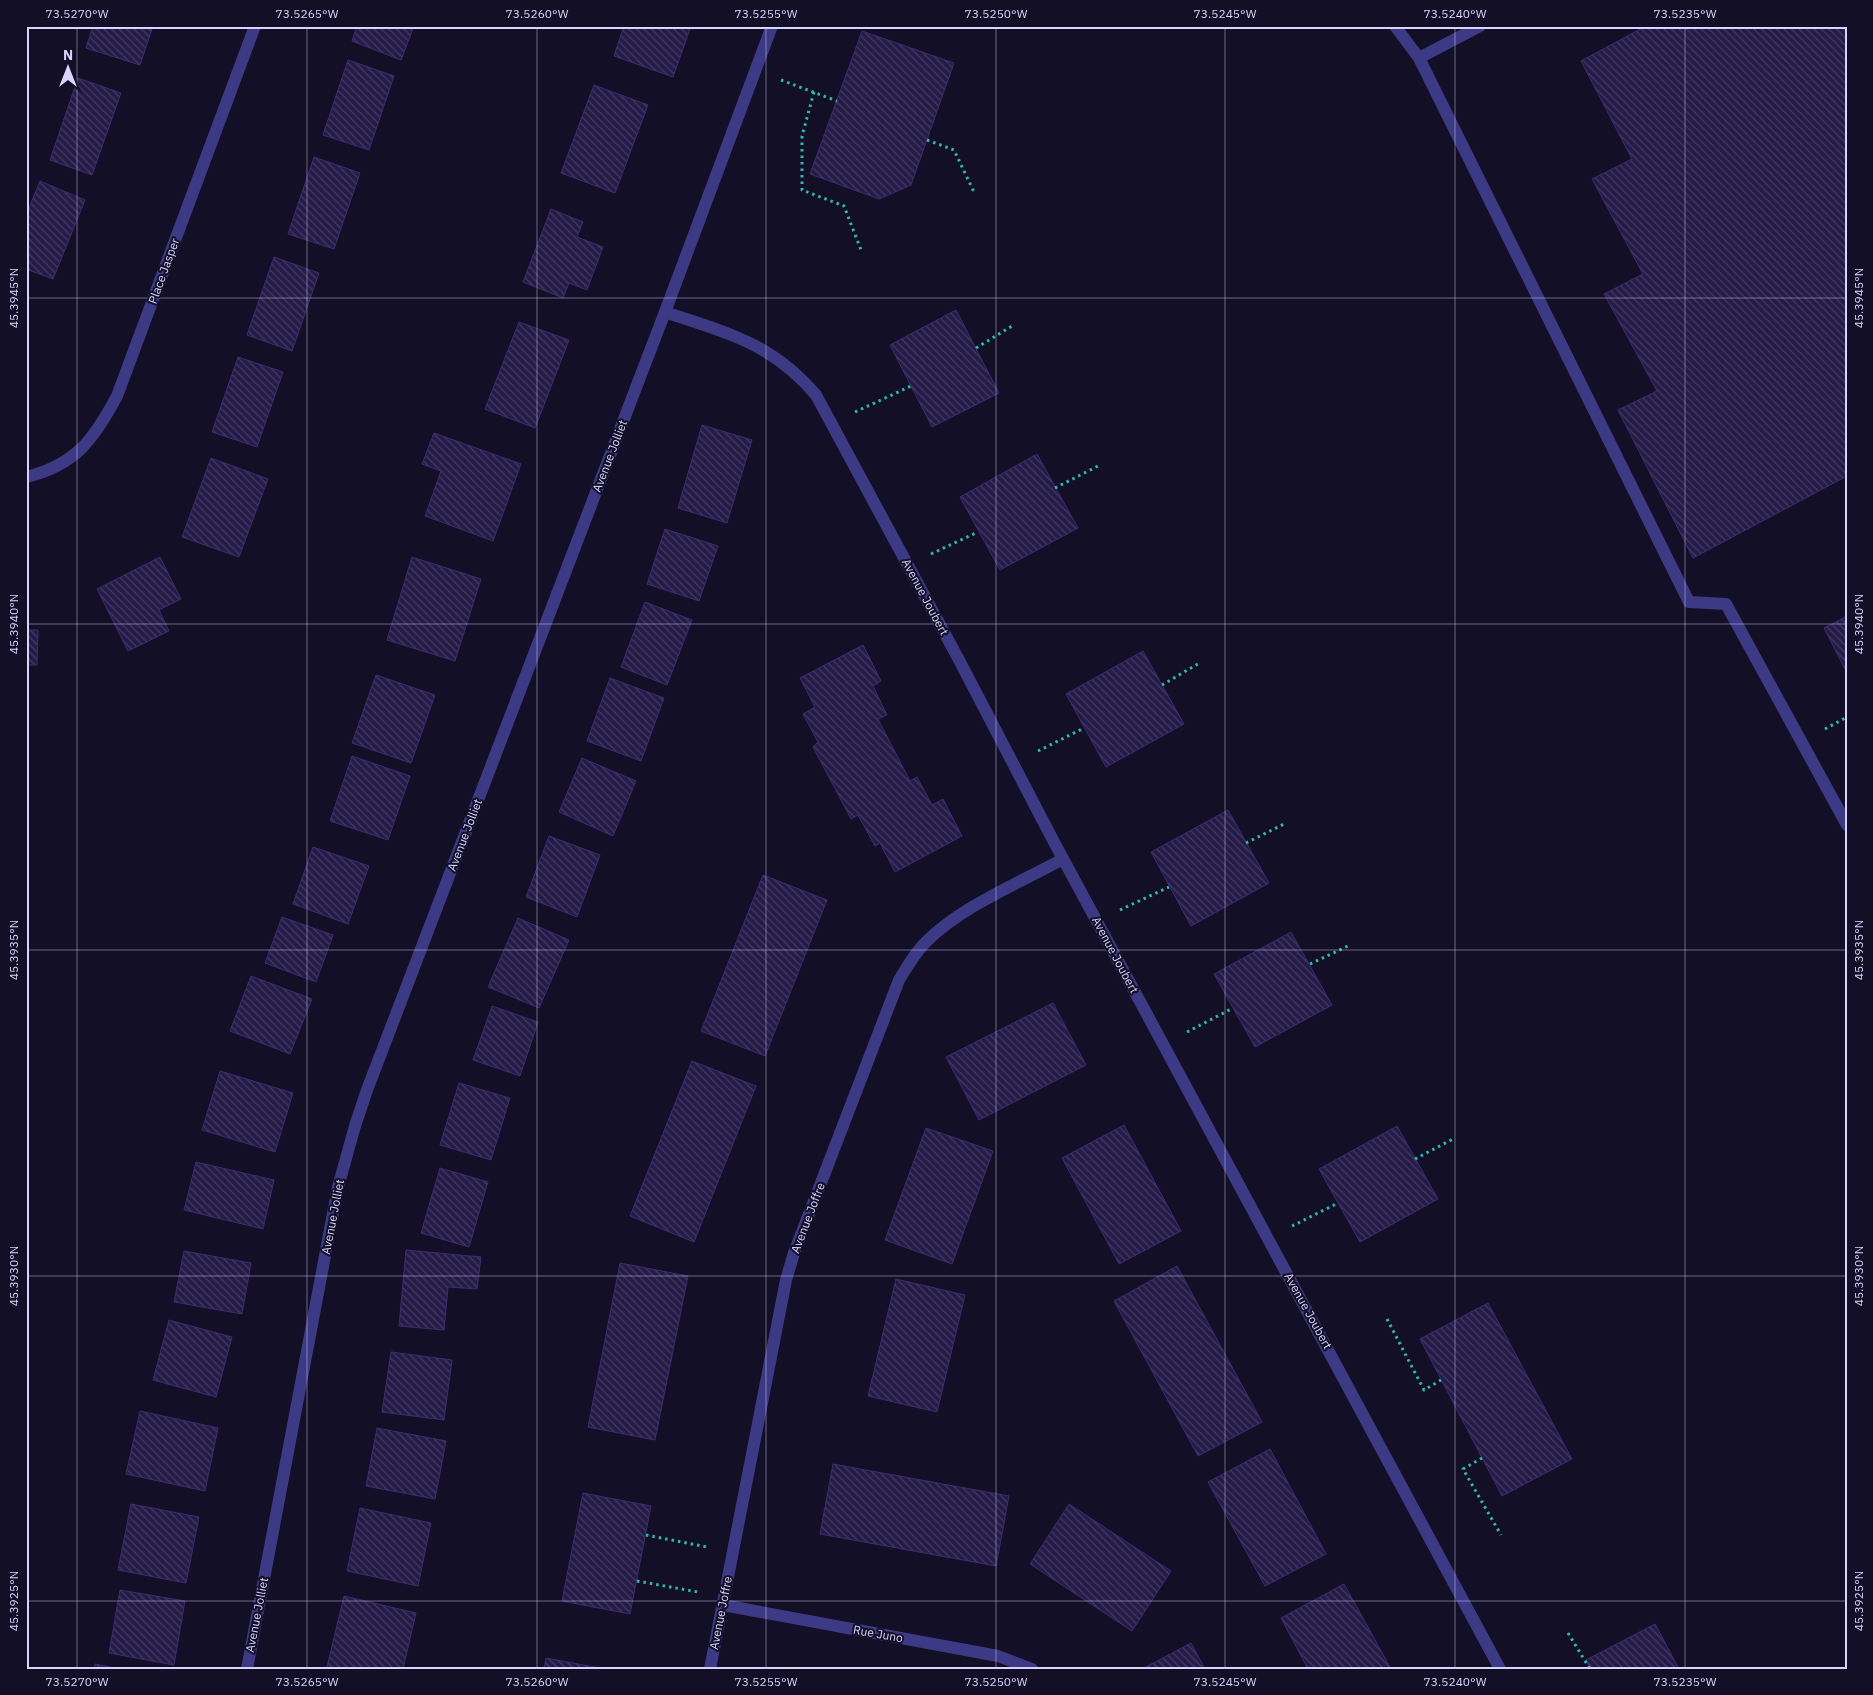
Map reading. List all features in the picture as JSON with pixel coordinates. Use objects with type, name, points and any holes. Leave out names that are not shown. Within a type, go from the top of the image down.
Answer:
[{"type":"street","name":"Place Jasper","points":[[26,478],[45,473],[69,460],[85,445],[103,422],[117,396],[255,26]]},
{"type":"street","name":"Avenue Jolliet","points":[[247,1669],[338,1187],[355,1126],[370,1081],[665,312],[772,26]]},
{"type":"street","points":[[1395,26],[1419,58],[1689,602],[1726,604],[1847,825]]},
{"type":"street","points":[[1419,58],[1480,26]]},
{"type":"street","name":"Avenue Joubert","points":[[665,312],[735,336],[761,348],[800,376],[816,394],[1096,921],[1500,1669]]},
{"type":"street","name":"Avenue Joffre","points":[[710,1669],[786,1280],[794,1253],[899,980],[911,960],[925,943],[942,928],[963,913],[1063,859]]},
{"type":"street","name":"Rue Juno","points":[[723,1601],[998,1656],[1032,1669]]},
{"type":"path","points":[[756,70],[837,101]]},
{"type":"path","points":[[814,92],[802,136],[802,190],[844,206],[861,250]]},
{"type":"path","points":[[927,140],[954,150],[975,194]]},
{"type":"path","points":[[976,348],[1012,326]]},
{"type":"path","points":[[832,422],[911,386]]},
{"type":"path","points":[[1056,488],[1098,466]]},
{"type":"path","points":[[908,565],[978,532]]},
{"type":"path","points":[[1162,684],[1202,662]]},
{"type":"path","points":[[1838,722],[1847,717]]},
{"type":"path","points":[[1012,763],[1084,728]]},
{"type":"path","points":[[1246,843],[1286,823]]},
{"type":"path","points":[[1096,921],[1169,886]]},
{"type":"path","points":[[1310,964],[1350,944]]},
{"type":"path","points":[[1162,1044],[1233,1008]]},
{"type":"path","points":[[1415,1159],[1453,1139]]},
{"type":"path","points":[[1268,1238],[1338,1203]]},
{"type":"path","points":[[1388,1319],[1424,1390],[1441,1380]]},
{"type":"path","points":[[1482,1458],[1463,1468],[1501,1535]]},
{"type":"path","points":[[646,1535],[733,1552]]},
{"type":"path","points":[[637,1581],[723,1601]]},
{"type":"path","points":[[1568,1633],[1590,1669]]},
{"type":"building","points":[[93,26],[153,26],[140,65],[86,48]]},
{"type":"building","points":[[357,26],[414,26],[401,60],[352,41]]},
{"type":"building","points":[[624,26],[691,26],[673,77],[614,56]]},
{"type":"building","points":[[1646,26],[1847,26],[1847,476],[1693,558],[1618,410],[1657,391],[1604,294],[1643,274],[1592,179],[1632,159],[1581,61]]},
{"type":"building","points":[[862,31],[954,63],[911,185],[879,199],[810,174]]},
{"type":"building","points":[[348,60],[394,76],[369,150],[323,135]]},
{"type":"building","points":[[78,78],[121,93],[92,175],[50,160]]},
{"type":"building","points":[[594,85],[648,105],[615,193],[561,173]]},
{"type":"building","points":[[314,157],[360,173],[334,249],[288,234]]},
{"type":"building","points":[[40,181],[85,200],[53,279],[26,269],[26,215]]},
{"type":"building","points":[[551,209],[583,222],[577,237],[603,247],[587,290],[569,283],[563,298],[523,282]]},
{"type":"building","points":[[274,257],[319,273],[292,351],[247,335]]},
{"type":"building","points":[[956,310],[999,393],[932,427],[890,345]]},
{"type":"building","points":[[519,322],[569,340],[535,428],[485,409]]},
{"type":"building","points":[[238,357],[283,372],[257,447],[212,432]]},
{"type":"building","points":[[702,425],[752,440],[727,523],[678,508]]},
{"type":"building","points":[[434,433],[521,464],[493,541],[425,516],[441,471],[422,464]]},
{"type":"building","points":[[1037,454],[1078,528],[1000,570],[960,497]]},
{"type":"building","points":[[211,458],[268,479],[239,557],[182,537]]},
{"type":"building","points":[[665,529],[718,546],[699,601],[647,584]]},
{"type":"building","points":[[160,557],[181,599],[159,610],[169,631],[128,651],[97,589]]},
{"type":"building","points":[[412,557],[481,579],[455,661],[387,640]]},
{"type":"building","points":[[645,602],[692,620],[667,685],[621,667]]},
{"type":"building","points":[[1847,616],[1847,673],[1824,628]]},
{"type":"building","points":[[26,630],[38,630],[37,665],[26,665]]},
{"type":"building","points":[[863,645],[881,681],[873,686],[887,715],[878,719],[910,781],[917,777],[932,805],[943,799],[962,836],[895,872],[880,843],[875,846],[858,815],[851,819],[813,747],[818,742],[803,714],[815,707],[800,678]]},
{"type":"building","points":[[1143,651],[1184,724],[1106,767],[1066,694]]},
{"type":"building","points":[[376,675],[435,695],[411,763],[352,743]]},
{"type":"building","points":[[610,678],[664,698],[641,761],[587,741]]},
{"type":"building","points":[[352,756],[410,776],[388,840],[330,821]]},
{"type":"building","points":[[582,758],[636,781],[613,836],[559,812]]},
{"type":"building","points":[[1228,810],[1269,883],[1191,926],[1151,852]]},
{"type":"building","points":[[549,836],[600,855],[577,917],[526,897]]},
{"type":"building","points":[[313,847],[369,866],[348,924],[293,904]]},
{"type":"building","points":[[763,875],[827,900],[765,1056],[701,1031]]},
{"type":"building","points":[[282,917],[333,935],[316,982],[265,963]]},
{"type":"building","points":[[518,918],[569,940],[539,1008],[488,987]]},
{"type":"building","points":[[1291,932],[1332,1005],[1255,1047],[1214,974]]},
{"type":"building","points":[[251,976],[312,999],[290,1054],[230,1031]]},
{"type":"building","points":[[1053,1003],[1086,1065],[979,1120],[946,1057]]},
{"type":"building","points":[[492,1006],[538,1022],[520,1076],[473,1060]]},
{"type":"building","points":[[692,1061],[756,1086],[694,1242],[630,1216]]},
{"type":"building","points":[[220,1071],[293,1093],[275,1152],[202,1130]]},
{"type":"building","points":[[459,1083],[510,1098],[491,1160],[440,1145]]},
{"type":"building","points":[[1124,1125],[1181,1231],[1119,1264],[1062,1158]]},
{"type":"building","points":[[1397,1126],[1438,1199],[1360,1242],[1319,1169]]},
{"type":"building","points":[[926,1128],[993,1151],[952,1264],[885,1240]]},
{"type":"building","points":[[196,1162],[274,1180],[263,1229],[184,1210]]},
{"type":"building","points":[[440,1168],[488,1182],[469,1247],[421,1233]]},
{"type":"building","points":[[406,1250],[481,1257],[477,1289],[448,1287],[444,1330],[399,1326]]},
{"type":"building","points":[[184,1251],[251,1263],[242,1314],[174,1302]]},
{"type":"building","points":[[620,1263],[688,1276],[655,1440],[588,1427]]},
{"type":"building","points":[[1177,1266],[1262,1422],[1198,1456],[1114,1301]]},
{"type":"building","points":[[896,1279],[965,1295],[937,1412],[868,1396]]},
{"type":"building","points":[[1488,1303],[1572,1459],[1502,1496],[1420,1339]]},
{"type":"building","points":[[169,1320],[232,1337],[216,1397],[153,1380]]},
{"type":"building","points":[[391,1352],[452,1360],[444,1420],[382,1412]]},
{"type":"building","points":[[140,1411],[218,1428],[205,1491],[126,1474]]},
{"type":"building","points":[[377,1428],[446,1441],[435,1499],[366,1486]]},
{"type":"building","points":[[1270,1449],[1326,1554],[1265,1586],[1208,1482]]},
{"type":"building","points":[[833,1464],[1009,1496],[996,1566],[820,1534]]},
{"type":"building","points":[[583,1493],[651,1506],[630,1614],[562,1601]]},
{"type":"building","points":[[131,1504],[199,1517],[186,1583],[118,1570]]},
{"type":"building","points":[[1069,1504],[1171,1571],[1132,1631],[1030,1564]]},
{"type":"building","points":[[360,1508],[431,1523],[418,1586],[347,1571]]},
{"type":"building","points":[[1344,1584],[1391,1669],[1308,1669],[1281,1618]]},
{"type":"building","points":[[120,1590],[185,1601],[174,1665],[109,1653]]},
{"type":"building","points":[[344,1596],[416,1613],[403,1669],[337,1669],[327,1667]]},
{"type":"building","points":[[1655,1624],[1679,1669],[1590,1669],[1586,1660]]},
{"type":"building","points":[[1191,1643],[1205,1669],[1142,1669]]},
{"type":"building","points":[[546,1658],[605,1669],[544,1669]]},
{"type":"building","points":[[95,1664],[120,1669],[94,1669]]}]
